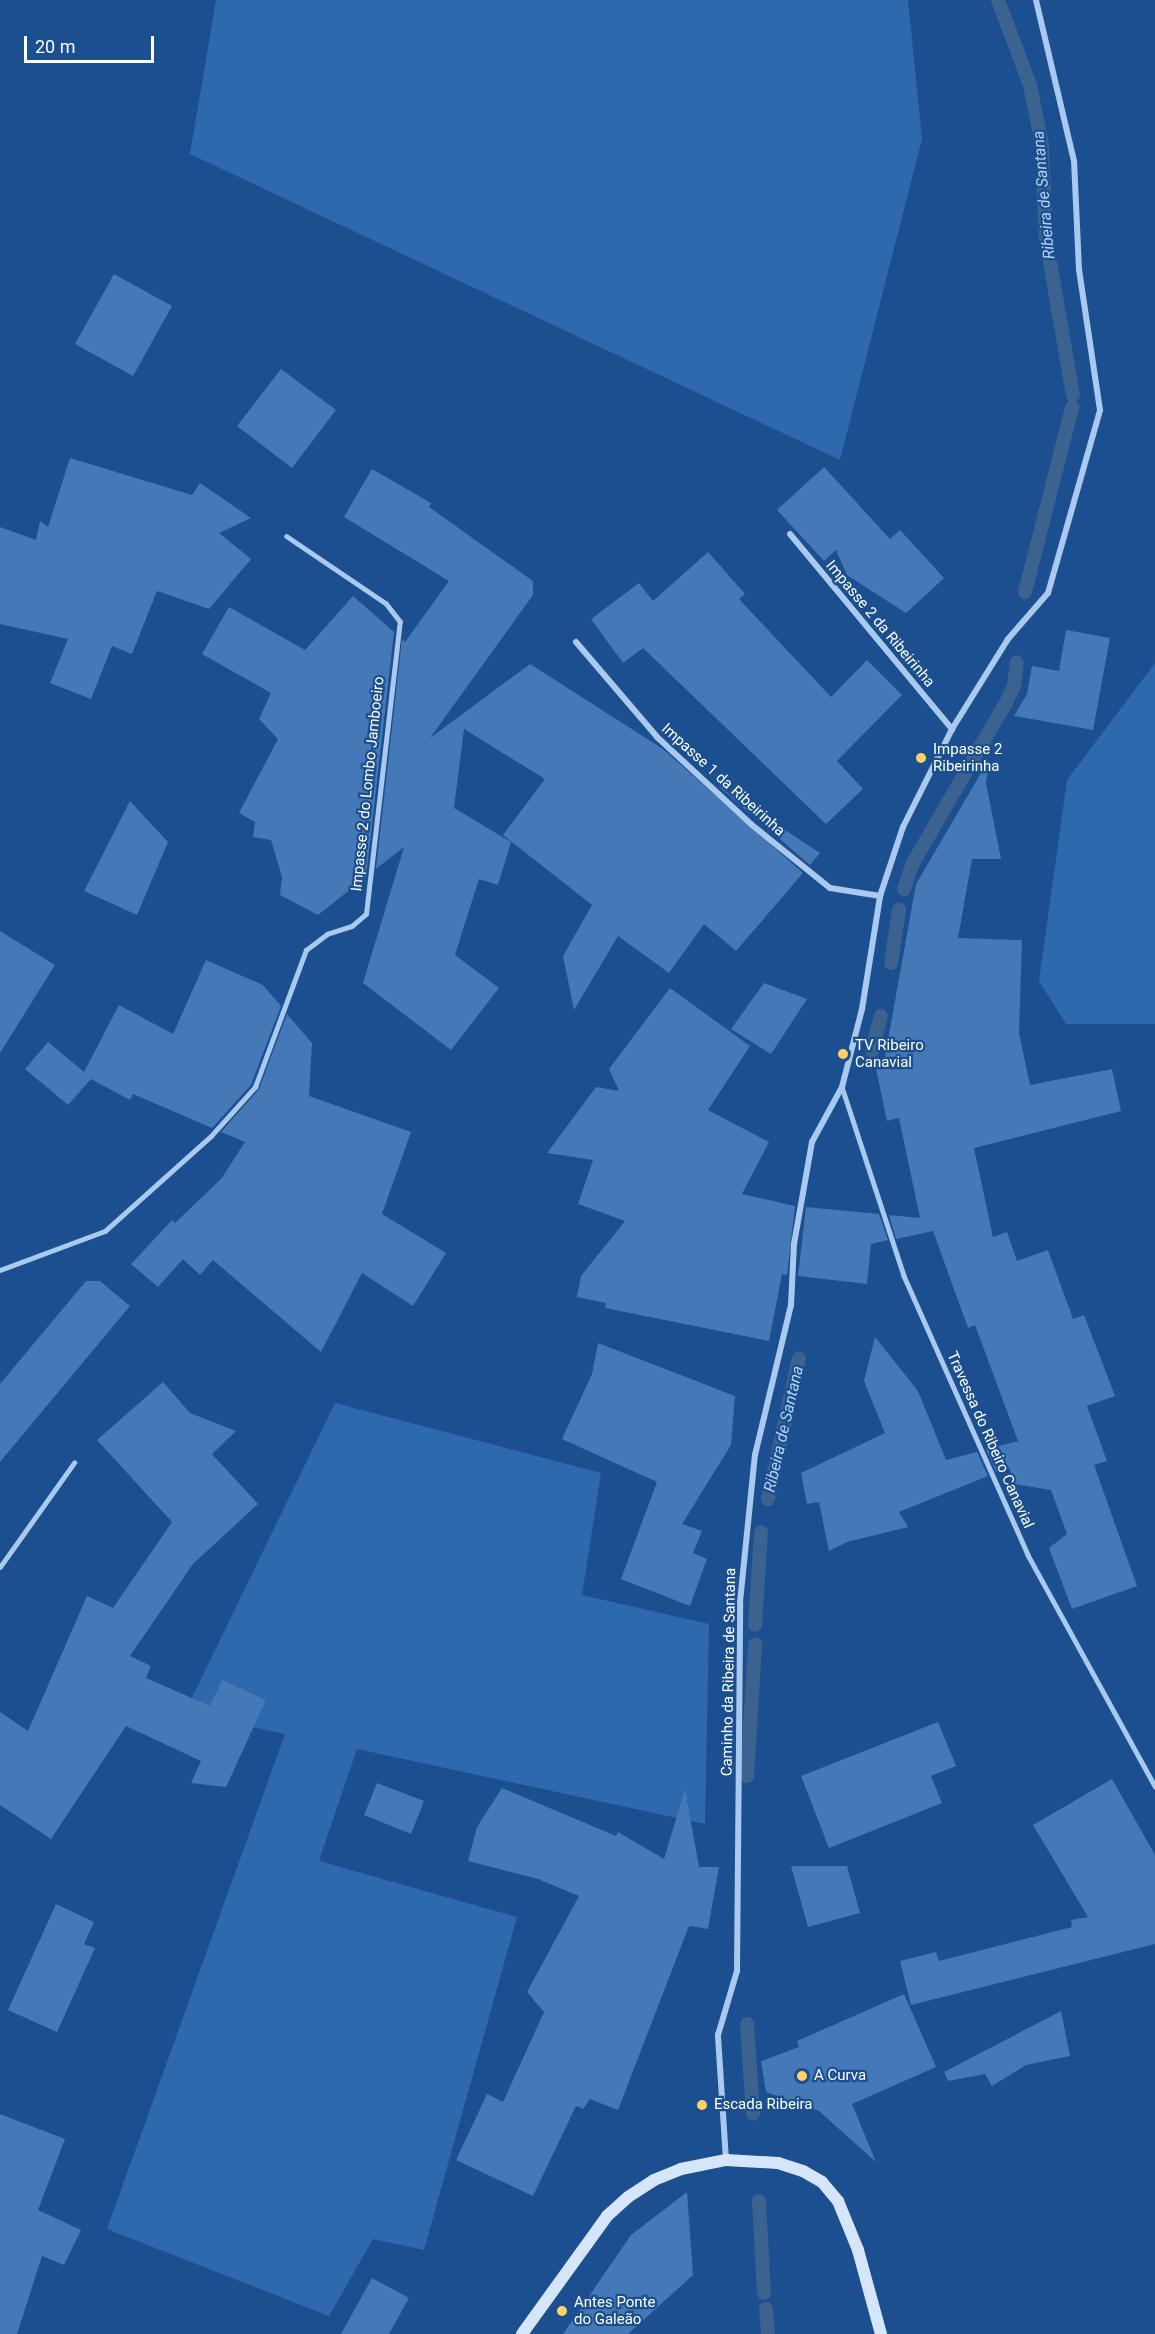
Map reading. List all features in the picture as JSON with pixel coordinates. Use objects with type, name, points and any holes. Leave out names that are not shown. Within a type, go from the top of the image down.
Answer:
[{"type":"main road","points":[[522,2334],[568,2266],[607,2216],[628,2197],[654,2180],[681,2169],[726,2160],[778,2163],[822,2182],[838,2201],[858,2250],[881,2334]]},
{"type":"street","name":"Caminho da Ribeira de Santana","points":[[726,2160],[718,2035],[737,1971],[740,1602],[755,1455],[791,1305],[794,1244],[812,1142],[842,1087],[862,1009],[880,896],[903,827],[952,729],[1008,639],[1048,593],[1100,410],[1079,270],[1074,161],[1036,0]]},
{"type":"street","name":"Impasse 2 da Ribeirinha","points":[[790,534],[952,729]]},
{"type":"street","name":"Impasse 1 da Ribeirinha","points":[[576,642],[657,737],[752,825],[830,888],[880,896]]},
{"type":"lane","name":"Impasse 2 do Lombo Jamboeiro","points":[[0,1269],[105,1231],[211,1136],[255,1087],[306,950],[327,934],[352,926],[366,914],[400,622],[386,604],[287,537]]},
{"type":"lane","name":"Travessa do Ribeiro Canavial","points":[[842,1087],[904,1276],[1004,1502],[1028,1555],[1155,1786]]},
{"type":"lane","points":[[0,1567],[74,1463]]},
{"type":"shaded area","points":[[216,0],[908,0],[922,139],[840,460],[190,154]]},
{"type":"shaded area","points":[[1155,663],[1155,1024],[1066,1024],[1039,981],[1067,780]]},
{"type":"shaded area","points":[[335,1403],[601,1473],[582,1595],[709,1624],[705,1824],[357,1749],[319,1861],[517,1917],[424,2250],[373,2239],[329,2316],[107,2229],[285,1734],[185,1712]]},
{"type":"building","points":[[114,274],[172,306],[133,376],[75,344]]},
{"type":"building","points":[[281,369],[336,410],[292,468],[237,426]]},
{"type":"building","points":[[70,458],[192,495],[200,483],[251,518],[219,533],[251,559],[209,609],[157,591],[132,654],[112,646],[91,699],[50,683],[68,639],[0,624],[0,527],[36,540],[40,521],[48,527]]},
{"type":"building","points":[[824,467],[890,539],[900,530],[944,578],[906,613],[847,575],[836,550],[824,561],[777,510]]},
{"type":"building","points":[[372,469],[431,503],[429,507],[533,581],[533,595],[430,738],[530,664],[663,749],[803,873],[736,951],[704,924],[669,973],[618,936],[574,1010],[563,956],[592,905],[503,835],[545,779],[464,729],[454,808],[511,842],[498,885],[479,879],[455,955],[499,988],[451,1050],[363,983],[404,847],[376,869],[402,639],[405,642],[449,581],[344,517]]},
{"type":"building","points":[[708,552],[745,594],[739,599],[831,697],[867,660],[902,695],[837,761],[863,789],[826,824],[643,648],[623,663],[591,619],[639,583],[653,601]]},
{"type":"building","points":[[353,596],[394,632],[366,877],[318,915],[280,895],[282,877],[271,840],[253,837],[255,822],[239,813],[278,739],[259,719],[271,693],[202,654],[229,607],[305,650]]},
{"type":"building","points":[[1066,630],[1110,638],[1093,730],[1014,716],[1027,694],[1032,666],[1059,671]]},
{"type":"building","points":[[984,768],[988,769],[986,783],[1001,859],[972,859],[958,938],[1022,940],[1019,1033],[1030,1085],[1112,1069],[1121,1111],[974,1148],[993,1237],[1007,1232],[1017,1261],[1048,1250],[1073,1319],[1084,1315],[1115,1396],[1087,1406],[1107,1461],[1094,1465],[1137,1586],[1072,1609],[1049,1548],[1067,1534],[1051,1490],[1014,1484],[1009,1467],[996,1472],[986,1449],[1018,1441],[975,1325],[968,1328],[933,1231],[896,1239],[889,1215],[920,1218],[899,1118],[887,1121],[875,1064],[884,1062],[916,884]]},
{"type":"building","points":[[717,785],[820,853],[810,865]]},
{"type":"building","points":[[130,801],[168,842],[137,915],[84,891]]},
{"type":"building","points":[[0,931],[55,965],[0,1053]]},
{"type":"building","points":[[206,960],[263,985],[281,1006],[251,1085],[212,1128],[133,1094],[130,1100],[91,1079],[68,1105],[25,1069],[48,1042],[84,1072],[119,1005],[173,1034]]},
{"type":"building","points":[[764,983],[807,999],[771,1054],[731,1029]]},
{"type":"building","points":[[670,988],[750,1046],[708,1110],[769,1142],[742,1194],[795,1206],[787,1275],[782,1274],[769,1341],[605,1308],[606,1303],[577,1297],[581,1276],[625,1221],[578,1204],[593,1160],[547,1153],[596,1087],[619,1091],[609,1069]]},
{"type":"building","points":[[287,1014],[312,1043],[309,1096],[411,1132],[382,1214],[446,1253],[413,1306],[362,1273],[321,1352],[213,1260],[200,1275],[183,1259],[158,1287],[131,1264],[172,1220],[175,1223],[221,1179],[245,1142],[221,1132],[259,1089]]},
{"type":"building","points":[[806,1207],[879,1214],[888,1240],[871,1244],[867,1284],[798,1276]]},
{"type":"building","points":[[86,1281],[100,1281],[130,1306],[0,1462],[0,1384]]},
{"type":"building","points":[[875,1337],[918,1391],[946,1460],[977,1452],[988,1476],[899,1512],[908,1527],[847,1542],[829,1551],[819,1502],[807,1504],[801,1473],[885,1433],[864,1381]]},
{"type":"building","points":[[598,1343],[735,1396],[731,1445],[682,1524],[702,1531],[693,1553],[707,1559],[690,1606],[621,1579],[657,1482],[562,1439],[592,1374]]},
{"type":"building","points":[[163,1382],[190,1413],[236,1431],[212,1454],[258,1504],[193,1564],[130,1656],[151,1666],[146,1678],[210,1706],[222,1680],[266,1700],[226,1787],[191,1783],[201,1761],[126,1726],[51,1839],[0,1805],[0,1712],[28,1731],[87,1596],[113,1608],[172,1522],[97,1440]]},
{"type":"building","points":[[938,1722],[956,1766],[931,1776],[942,1803],[829,1848],[801,1776]]},
{"type":"building","points":[[1112,1779],[1155,1855],[1155,1944],[911,2005],[900,1961],[936,1952],[939,1961],[1072,1927],[1071,1920],[1088,1917],[1033,1825]]},
{"type":"building","points":[[377,1783],[424,1801],[411,1834],[364,1815]]},
{"type":"building","points":[[502,1788],[616,1836],[618,1832],[664,1859],[685,1789],[699,1867],[719,1867],[708,1929],[689,1926],[618,2110],[590,2099],[583,2109],[576,2106],[533,2196],[456,2160],[487,2094],[503,2102],[544,2012],[527,1992],[579,1896],[538,1879],[468,1861],[477,1827]]},
{"type":"building","points":[[791,1866],[847,1866],[860,1913],[808,1927]]},
{"type":"building","points":[[56,1904],[94,1922],[84,1944],[95,1948],[57,2032],[8,2010]]},
{"type":"building","points":[[904,1994],[936,2067],[852,2104],[876,2162],[819,2111],[766,2092],[761,2061],[799,2047],[797,2041]]},
{"type":"building","points":[[1061,2011],[1070,2056],[1026,2065],[992,2086],[985,2074],[948,2081],[944,2072]]},
{"type":"building","points":[[0,2114],[65,2139],[38,2210],[81,2230],[64,2265],[42,2256],[17,2334],[0,2334]]},
{"type":"building","points":[[687,2192],[693,2275],[628,2334],[563,2334],[631,2235]]},
{"type":"building","points":[[372,2278],[409,2298],[389,2334],[341,2334]]},
{"type":"waterway","name":"Ribeira de Santana","points":[[998,0],[1030,85],[1042,145],[1046,239],[1073,395]]},
{"type":"waterway","name":"Ribeira de Santana","points":[[1025,592],[1072,407]]},
{"type":"waterway","name":"Ribeira de Santana","points":[[904,889],[913,863],[1007,701],[1014,685],[1017,662]]},
{"type":"waterway","name":"Ribeira de Santana","points":[[891,963],[899,910]]},
{"type":"waterway","name":"Ribeira de Santana","points":[[872,1051],[881,1016]]},
{"type":"waterway","name":"Ribeira de Santana","points":[[768,1499],[799,1358]]},
{"type":"waterway","name":"Ribeira de Santana","points":[[755,1625],[761,1532]]},
{"type":"waterway","name":"Ribeira de Santana","points":[[747,1776],[755,1644]]},
{"type":"waterway","name":"Ribeira de Santana","points":[[747,2024],[753,2114]]},
{"type":"waterway","name":"Ribeira de Santana","points":[[759,2201],[764,2293]]},
{"type":"waterway","name":"Ribeira de Santana","points":[[766,2309],[768,2334]]},
{"type":"place","name":"Impasse 2 Ribeirinha","points":[[921,758]]},
{"type":"place","name":"TV Ribeiro Canavial","points":[[843,1054]]},
{"type":"place","name":"A Curva","points":[[802,2076]]},
{"type":"place","name":"Escada Ribeira","points":[[702,2105]]},
{"type":"place","name":"Antes Ponte do Galeão","points":[[562,2311]]}]
